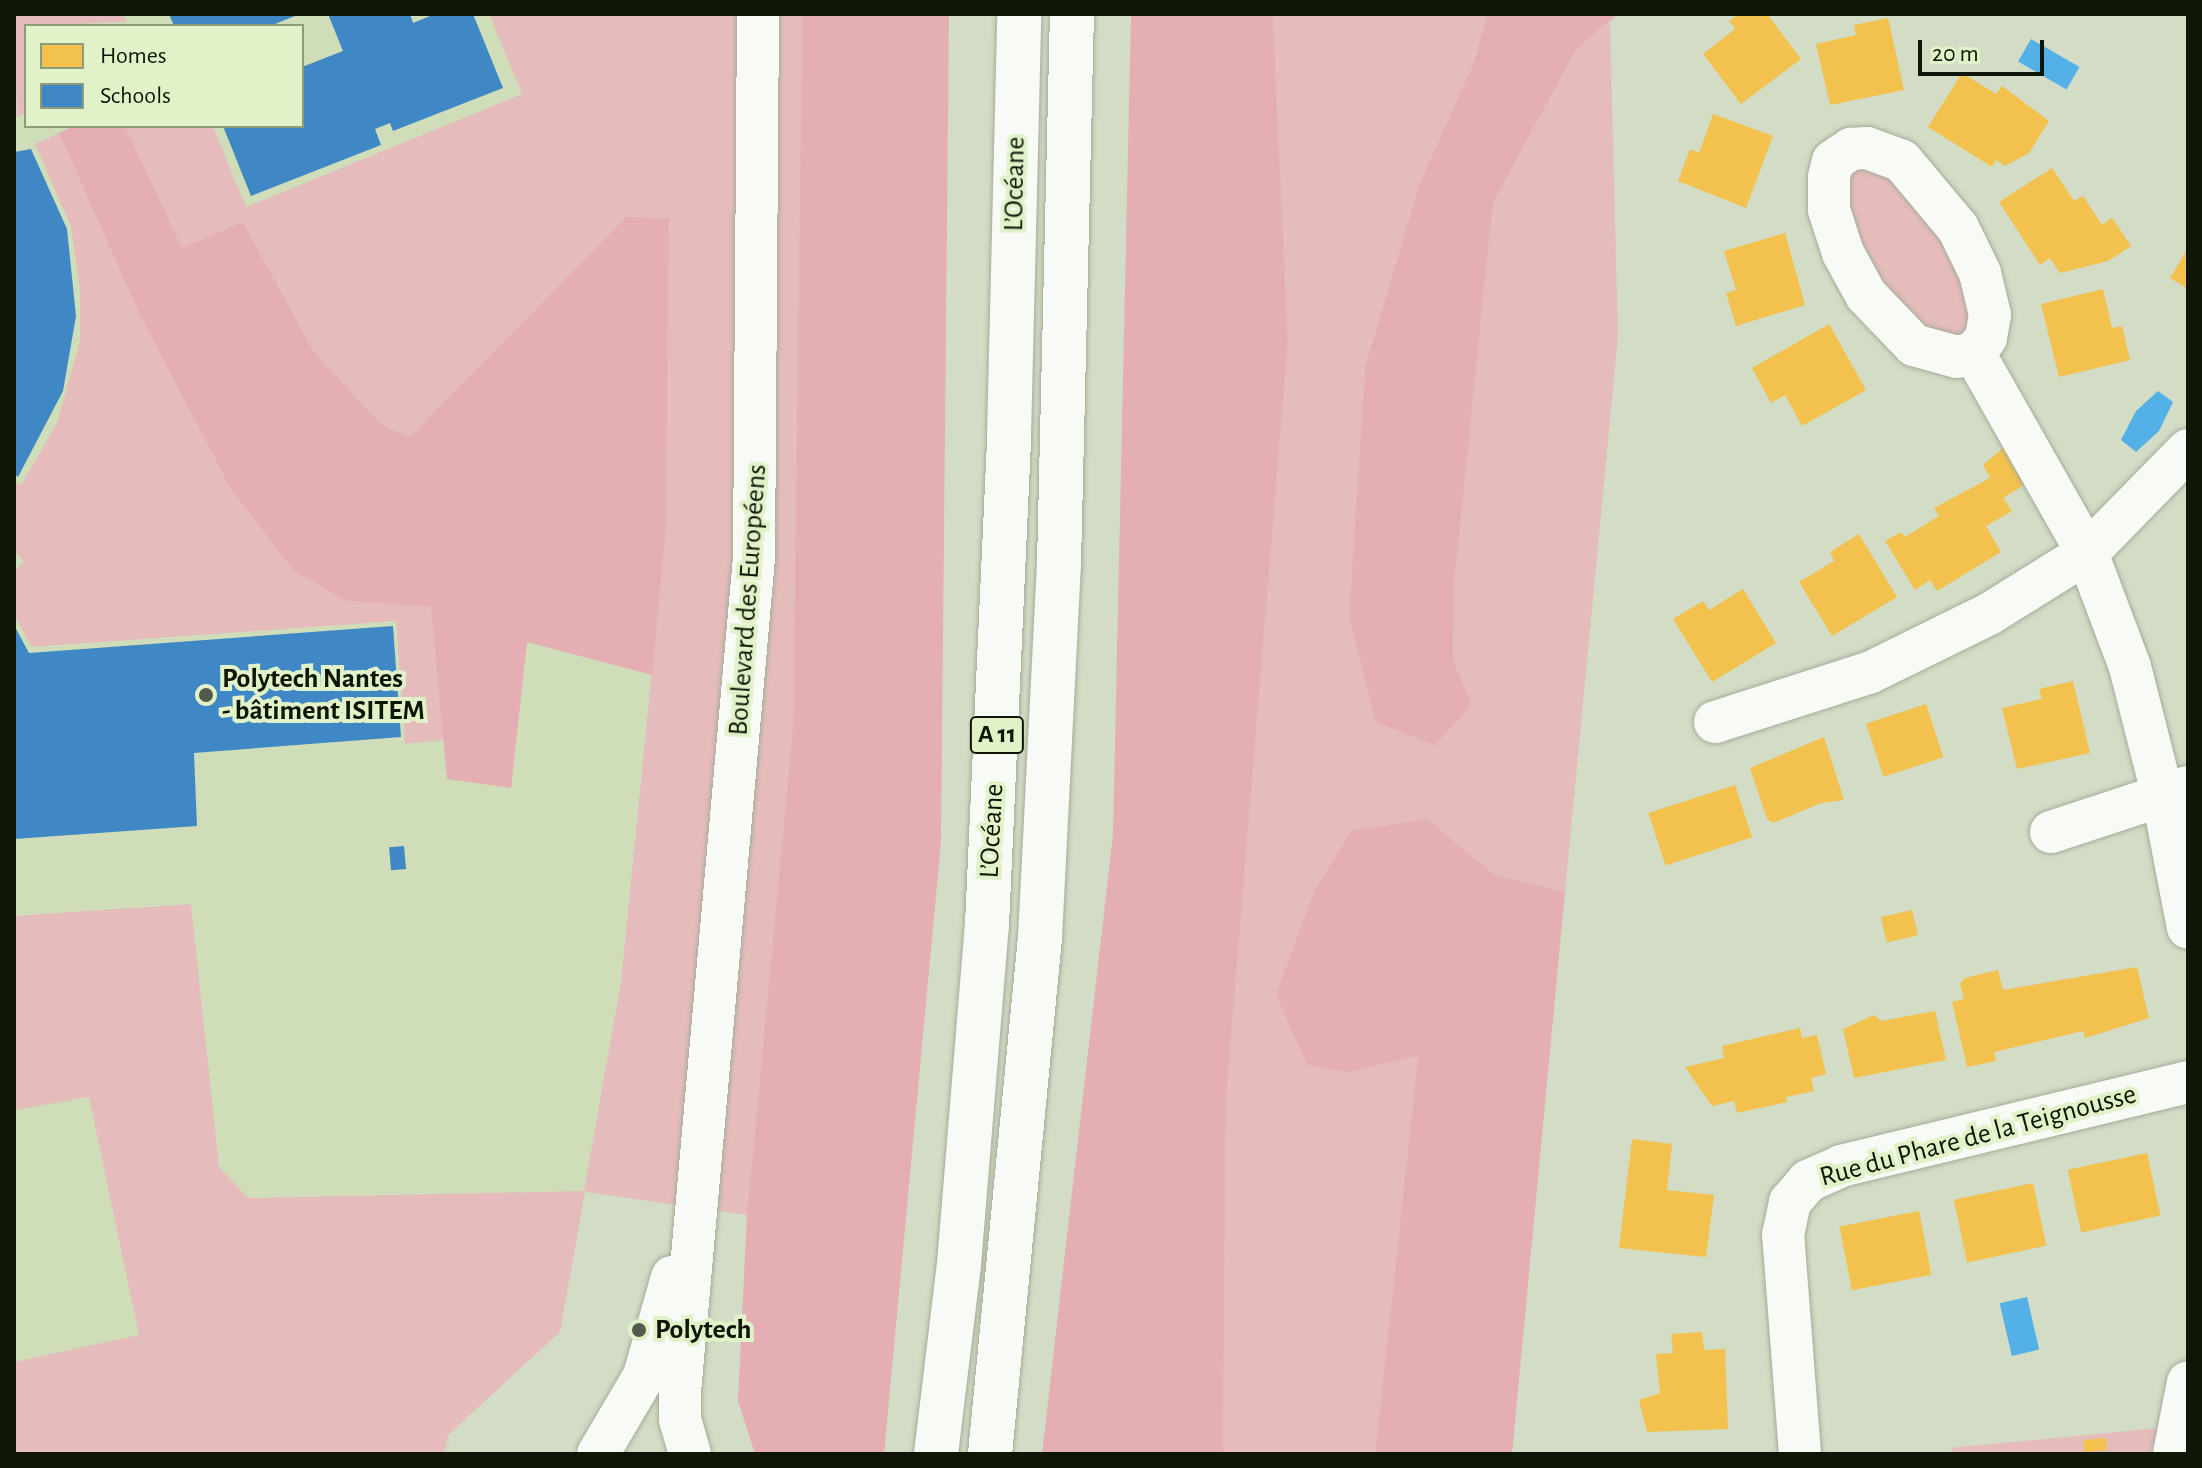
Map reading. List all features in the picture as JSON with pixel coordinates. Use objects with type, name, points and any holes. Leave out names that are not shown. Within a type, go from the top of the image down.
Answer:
[{"type":"highway","name":"L’Océane","points":[[936,1454],[959,1264],[989,894],[1009,451],[1019,14]]},
{"type":"highway","name":"L’Océane","points":[[990,1454],[1023,1155],[1040,938],[1059,564],[1072,14]]},
{"type":"street","name":"Boulevard des Européens","points":[[690,1454],[680,1420],[680,1392],[754,558],[758,14]]},
{"type":"street","points":[[1867,148],[1902,161],[1958,228],[1980,273],[1990,315],[1986,338],[1974,353],[1957,357],[1914,345],[1866,295],[1843,253],[1829,210],[1833,161],[1851,149],[1867,148]]},
{"type":"street","points":[[1974,353],[2087,553],[2130,667],[2175,790],[2188,928]]},
{"type":"street","points":[[1715,722],[1869,673],[1928,648],[2087,553],[2188,450]]},
{"type":"street","points":[[2051,832],[2175,790]]},
{"type":"street","name":"Rue du Phare de la Teignousse","points":[[1800,1454],[1783,1235],[1790,1202],[1808,1181],[1841,1166],[2188,1082]]},
{"type":"street","name":"Boulevard des Européens","points":[[598,1454],[644,1376],[698,1184]]},
{"type":"street","points":[[2174,1454],[2188,1382]]},
{"type":"shaded area","points":[[14,14],[670,14],[666,529],[621,982],[560,1332],[448,1435],[452,1454],[14,1454]]},
{"type":"shaded area","points":[[14,14],[123,14],[127,22],[24,24],[24,114],[17,117]]},
{"type":"shaded area","points":[[489,14],[802,14],[793,725],[747,1215],[585,1192],[560,1332],[448,1435],[444,1454],[14,1454],[14,1362],[139,1335],[89,1097],[14,1110],[14,916],[191,904],[219,1167],[248,1198],[584,1191],[621,982],[666,530],[669,218],[624,217],[410,437],[382,425],[314,352],[243,222],[182,249],[126,128],[214,128],[246,207],[522,94]]},
{"type":"shaded area","points":[[802,14],[949,14],[941,842],[884,1454],[755,1454],[738,1401],[747,1215],[793,725]]},
{"type":"shaded area","points":[[1131,14],[1273,14],[1288,342],[1226,1101],[1223,1454],[1042,1454],[1113,834]]},
{"type":"shaded area","points":[[1273,14],[1487,14],[1474,62],[1419,185],[1365,367],[1349,615],[1472,704],[1453,660],[1454,587],[1493,203],[1576,50],[1610,22],[1618,336],[1565,892],[1495,875],[1427,819],[1352,830],[1315,889],[1276,994],[1350,1072],[1418,1056],[1375,1454],[1223,1454],[1226,1101],[1288,342]]},
{"type":"shaded area","points":[[1487,14],[1618,14],[1576,50],[1493,203],[1454,587],[1453,660],[1472,704],[1435,745],[1376,722],[1349,615],[1365,367],[1419,185],[1474,62]]},
{"type":"shaded area","points":[[70,128],[126,128],[182,248],[243,222],[314,352],[382,425],[410,437],[625,217],[669,218],[666,529],[652,675],[527,642],[511,788],[447,779],[431,607],[347,601],[294,571],[231,489],[138,311],[59,133]]},
{"type":"shaded area","points":[[59,133],[138,311],[347,601],[431,607],[444,740],[405,744],[396,621],[32,647],[14,615],[14,571],[24,562],[14,550],[14,480],[21,485],[57,423],[80,341],[80,289],[71,227],[35,144]]},
{"type":"shaded area","points":[[1852,165],[1888,170],[1959,259],[1972,335],[1940,345],[1857,255],[1844,171]]},
{"type":"shaded area","points":[[1427,819],[1495,875],[1565,892],[1512,1454],[1375,1454],[1418,1056],[1350,1072],[1307,1065],[1276,994],[1315,889],[1352,830]]},
{"type":"shaded area","points":[[2159,1428],[2149,1454],[1956,1454],[1950,1448]]},
{"type":"water","points":[[2031,39],[2079,67],[2066,90],[2018,62]]},
{"type":"water","points":[[2158,391],[2173,402],[2159,431],[2136,452],[2121,440],[2136,411]]},
{"type":"water","points":[[2027,1297],[2039,1350],[2012,1356],[2000,1303]]},
{"type":"building: Homes","points":[[1739,14],[1767,14],[1801,59],[1741,104],[1703,54],[1735,29],[1729,21]]},
{"type":"building: Homes","points":[[1888,18],[1904,90],[1830,105],[1816,44],[1856,35],[1854,25]]},
{"type":"building: Homes","points":[[1962,73],[1996,94],[2002,86],[2049,121],[2029,153],[2005,166],[1996,160],[1992,167],[1928,127]]},
{"type":"building: Homes","points":[[1713,114],[1773,136],[1746,208],[1678,181],[1690,149],[1699,153]]},
{"type":"building: Homes","points":[[2052,168],[2074,201],[2083,196],[2102,225],[2112,218],[2131,246],[2108,261],[2060,273],[2050,258],[2040,265],[1999,202]]},
{"type":"building: Homes","points":[[1785,233],[1805,305],[1736,326],[1726,293],[1736,290],[1724,251]]},
{"type":"building: Homes","points":[[2188,248],[2188,289],[2170,278]]},
{"type":"building: Homes","points":[[2103,289],[2112,328],[2122,326],[2130,360],[2059,377],[2041,304]]},
{"type":"building: Homes","points":[[1829,324],[1866,390],[1802,426],[1785,395],[1771,403],[1752,368]]},
{"type":"building: Homes","points":[[2003,448],[2024,485],[2003,498],[2012,511],[1986,526],[2001,552],[1937,591],[1930,580],[1915,590],[1885,541],[1901,532],[1905,537],[1939,516],[1934,508],[1990,478],[1983,465]]},
{"type":"building: Homes","points":[[1859,534],[1897,597],[1832,636],[1799,582],[1834,561],[1830,552]]},
{"type":"building: Homes","points":[[1743,589],[1776,643],[1712,682],[1673,619],[1703,601],[1709,610]]},
{"type":"building: Homes","points":[[2073,681],[2090,753],[2017,769],[2002,708],[2042,699],[2039,689]]},
{"type":"building: Homes","points":[[1926,704],[1943,757],[1883,777],[1866,723]]},
{"type":"building: Homes","points":[[1824,737],[1844,800],[1821,803],[1773,823],[1767,819],[1750,768]]},
{"type":"building: Homes","points":[[1735,785],[1752,837],[1665,865],[1648,813]]},
{"type":"building: Homes","points":[[1912,910],[1918,935],[1887,943],[1881,917]]},
{"type":"building: Homes","points":[[2137,967],[2149,1018],[2085,1038],[2083,1031],[1994,1052],[1996,1061],[1967,1067],[1952,1002],[1964,999],[1960,984],[1965,978],[1998,970],[2003,990]]},
{"type":"building: Homes","points":[[1935,1011],[1946,1060],[1854,1078],[1843,1029],[1874,1015],[1881,1021]]},
{"type":"building: Homes","points":[[1800,1028],[1802,1038],[1817,1035],[1826,1074],[1811,1078],[1814,1091],[1786,1097],[1787,1102],[1737,1113],[1734,1101],[1712,1106],[1685,1067],[1724,1058],[1722,1046]]},
{"type":"building: Homes","points":[[1632,1139],[1672,1144],[1667,1190],[1714,1195],[1706,1257],[1619,1248]]},
{"type":"building: Homes","points":[[2147,1153],[2160,1216],[2081,1232],[2068,1170]]},
{"type":"building: Homes","points":[[2033,1183],[2046,1246],[1967,1262],[1954,1200]]},
{"type":"building: Homes","points":[[1919,1211],[1931,1275],[1852,1290],[1839,1226]]},
{"type":"building: Homes","points":[[1702,1332],[1704,1350],[1725,1349],[1728,1429],[1647,1432],[1639,1400],[1660,1393],[1656,1354],[1673,1353],[1671,1334]]},
{"type":"building: Homes","points":[[2106,1438],[2107,1450],[2084,1452],[2083,1440]]},
{"type":"building: Schools","points":[[169,14],[300,14],[275,24],[173,24]]},
{"type":"building: Schools","points":[[328,14],[410,14],[413,23],[435,14],[473,14],[503,88],[393,131],[390,123],[375,129],[381,145],[251,196],[224,128],[304,128],[304,66],[343,51]]},
{"type":"building: Schools","points":[[31,149],[67,229],[76,316],[63,391],[18,477],[14,474],[14,152]]},
{"type":"building: Schools","name":"Polytech Nantes - bâtiment ISITEM","points":[[14,625],[29,653],[393,626],[401,737],[194,753],[197,826],[14,839]]},
{"type":"building: Schools","points":[[404,846],[406,869],[391,870],[389,847]]},
{"type":"place","name":"Polytech Nantes - bâtiment ISITEM","points":[[206,695]]},
{"type":"place","name":"Polytech","points":[[639,1330]]}]
